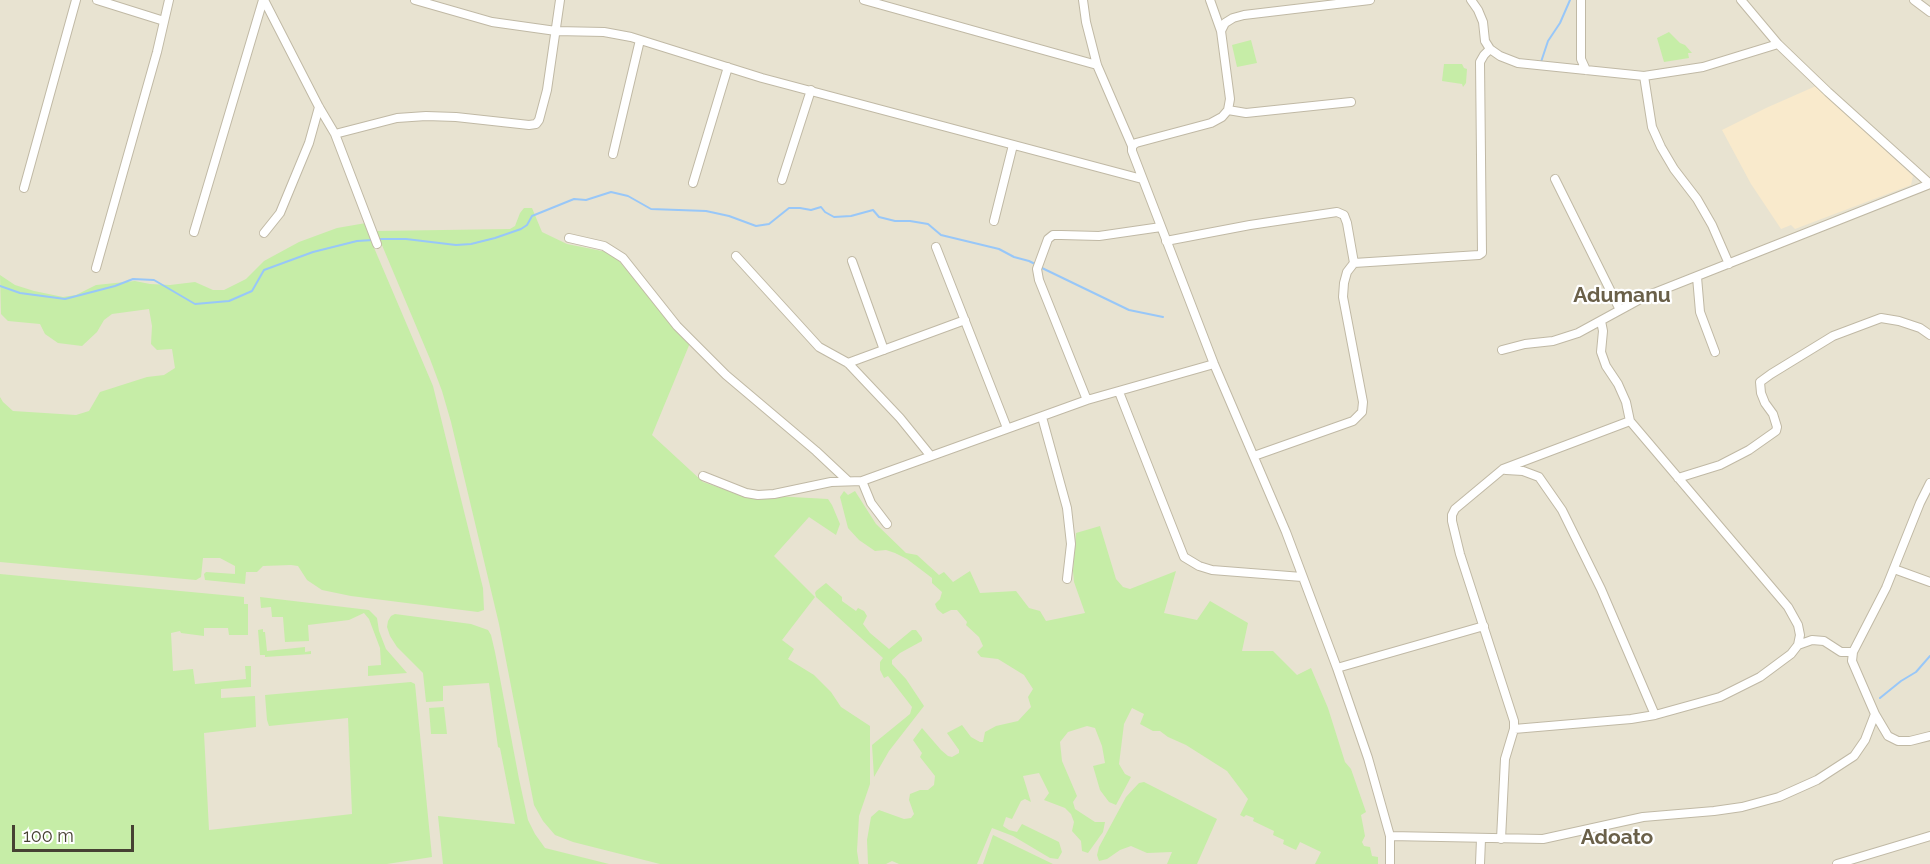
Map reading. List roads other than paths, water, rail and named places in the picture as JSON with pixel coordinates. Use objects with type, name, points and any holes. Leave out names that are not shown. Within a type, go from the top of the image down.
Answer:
[{"type":"street","points":[[24,188],[76,0]]},
{"type":"street","points":[[98,0],[164,21]]},
{"type":"street","points":[[96,268],[169,0]]},
{"type":"street","points":[[264,0],[335,134],[377,244]]},
{"type":"street","points":[[194,232],[264,0]]},
{"type":"street","points":[[415,0],[492,21],[556,31],[604,33],[640,40],[728,67],[1142,179]]},
{"type":"street","points":[[335,134],[387,120],[426,116],[536,124],[547,90],[560,0]]},
{"type":"street","points":[[864,0],[1097,65]]},
{"type":"street","points":[[1083,0],[1097,65],[1132,146],[1142,179],[1214,364],[1286,532],[1337,668],[1368,758],[1390,836],[1390,864]]},
{"type":"street","points":[[1132,146],[1211,123],[1222,117],[1228,110],[1230,99],[1221,31],[1210,0]]},
{"type":"street","points":[[1221,31],[1225,23],[1244,15],[1370,0]]},
{"type":"street","points":[[1472,0],[1479,10],[1485,41],[1490,49],[1518,63],[1644,76],[1703,67],[1778,44]]},
{"type":"street","points":[[1581,0],[1581,59],[1586,70]]},
{"type":"street","points":[[1502,350],[1525,344],[1553,341],[1578,333],[1644,297],[1930,184],[1778,44],[1742,0]]},
{"type":"street","points":[[1914,0],[1930,12]]},
{"type":"street","points":[[613,154],[640,40]]},
{"type":"street","points":[[1354,263],[1482,253],[1480,62],[1490,49]]},
{"type":"street","points":[[693,183],[728,67]]},
{"type":"street","points":[[1644,76],[1652,127],[1661,147],[1674,169],[1697,199],[1712,225],[1729,264]]},
{"type":"street","points":[[782,180],[812,90]]},
{"type":"street","points":[[1228,110],[1246,113],[1351,102]]},
{"type":"street","points":[[264,233],[280,213],[309,143],[319,107]]},
{"type":"street","points":[[994,221],[1013,145]]},
{"type":"street","points":[[1555,179],[1620,310]]},
{"type":"street","points":[[1166,241],[1337,212],[1344,215],[1354,263],[1347,272],[1343,297],[1363,402],[1362,412],[1353,421],[1254,456]]},
{"type":"street","points":[[1087,400],[1048,306],[1038,267],[1048,239],[1053,236],[1099,236],[1161,227]]},
{"type":"street","points":[[569,238],[604,246],[623,258],[677,326],[726,375],[848,481]]},
{"type":"street","points":[[936,247],[1007,428]]},
{"type":"street","points":[[736,256],[819,347],[848,363],[900,418],[930,455]]},
{"type":"street","points":[[852,261],[884,350]]},
{"type":"street","points":[[1697,277],[1700,312],[1715,352]]},
{"type":"street","points":[[1678,478],[1720,465],[1749,450],[1776,431],[1778,427],[1765,403],[1760,382],[1833,336],[1881,318],[1920,328],[1930,335]]},
{"type":"street","points":[[848,363],[965,320]]},
{"type":"street","points":[[1514,729],[1631,719],[1655,715],[1720,697],[1760,677],[1791,654],[1798,645],[1800,635],[1798,626],[1788,607],[1630,421],[1626,402],[1601,352],[1600,342],[1603,331],[1601,321]]},
{"type":"street","points":[[704,476],[746,493],[758,495],[848,481],[862,481],[1087,400],[1214,364]]},
{"type":"street","points":[[1119,392],[1184,557],[1199,566],[1212,570],[1302,577]]},
{"type":"street","points":[[1042,417],[1067,508],[1071,544],[1067,579]]},
{"type":"street","points":[[1501,839],[1506,759],[1514,729],[1511,711],[1452,521],[1455,509],[1503,469],[1630,421]]},
{"type":"street","points":[[1503,469],[1523,471],[1539,477],[1562,510],[1601,588],[1655,715]]},
{"type":"street","points":[[862,481],[871,503],[887,524]]},
{"type":"street","points":[[1930,483],[1886,588],[1853,652],[1852,661],[1875,714],[1888,736],[1898,741],[1910,741],[1930,736]]},
{"type":"street","points":[[1894,569],[1930,582]]},
{"type":"street","points":[[1337,668],[1484,626]]},
{"type":"street","points":[[1798,645],[1812,640],[1824,642],[1841,652],[1853,652]]},
{"type":"street","points":[[1390,836],[1528,840],[1556,837],[1643,817],[1713,812],[1742,807],[1779,797],[1817,780],[1854,756],[1865,740],[1875,714]]},
{"type":"street","points":[[1837,864],[1930,836]]},
{"type":"street","points":[[1480,864],[1481,839]]},
{"type":"waterway","points":[[1541,62],[1548,41],[1560,23],[1570,0]]},
{"type":"waterway","points":[[378,239],[406,239],[456,245],[471,244],[521,229],[527,225],[532,216],[574,199],[586,200],[611,192],[628,196],[651,209],[706,211],[729,216],[756,226],[769,224],[789,208],[811,210],[821,207],[834,217],[851,216],[873,210],[879,217],[928,224],[941,235],[999,249],[1037,265]]},
{"type":"waterway","points":[[0,286],[20,293],[65,299],[133,279],[154,280],[195,304],[229,301],[252,291],[264,270],[313,252],[357,241],[373,240]]},
{"type":"waterway","points":[[1042,268],[1129,310],[1163,317]]},
{"type":"waterway","points":[[1880,698],[1916,672],[1930,656]]},
{"type":"district","name":"Adumanu","points":[[1622,296]]},
{"type":"district","name":"Adoato","points":[[1617,838]]}]
